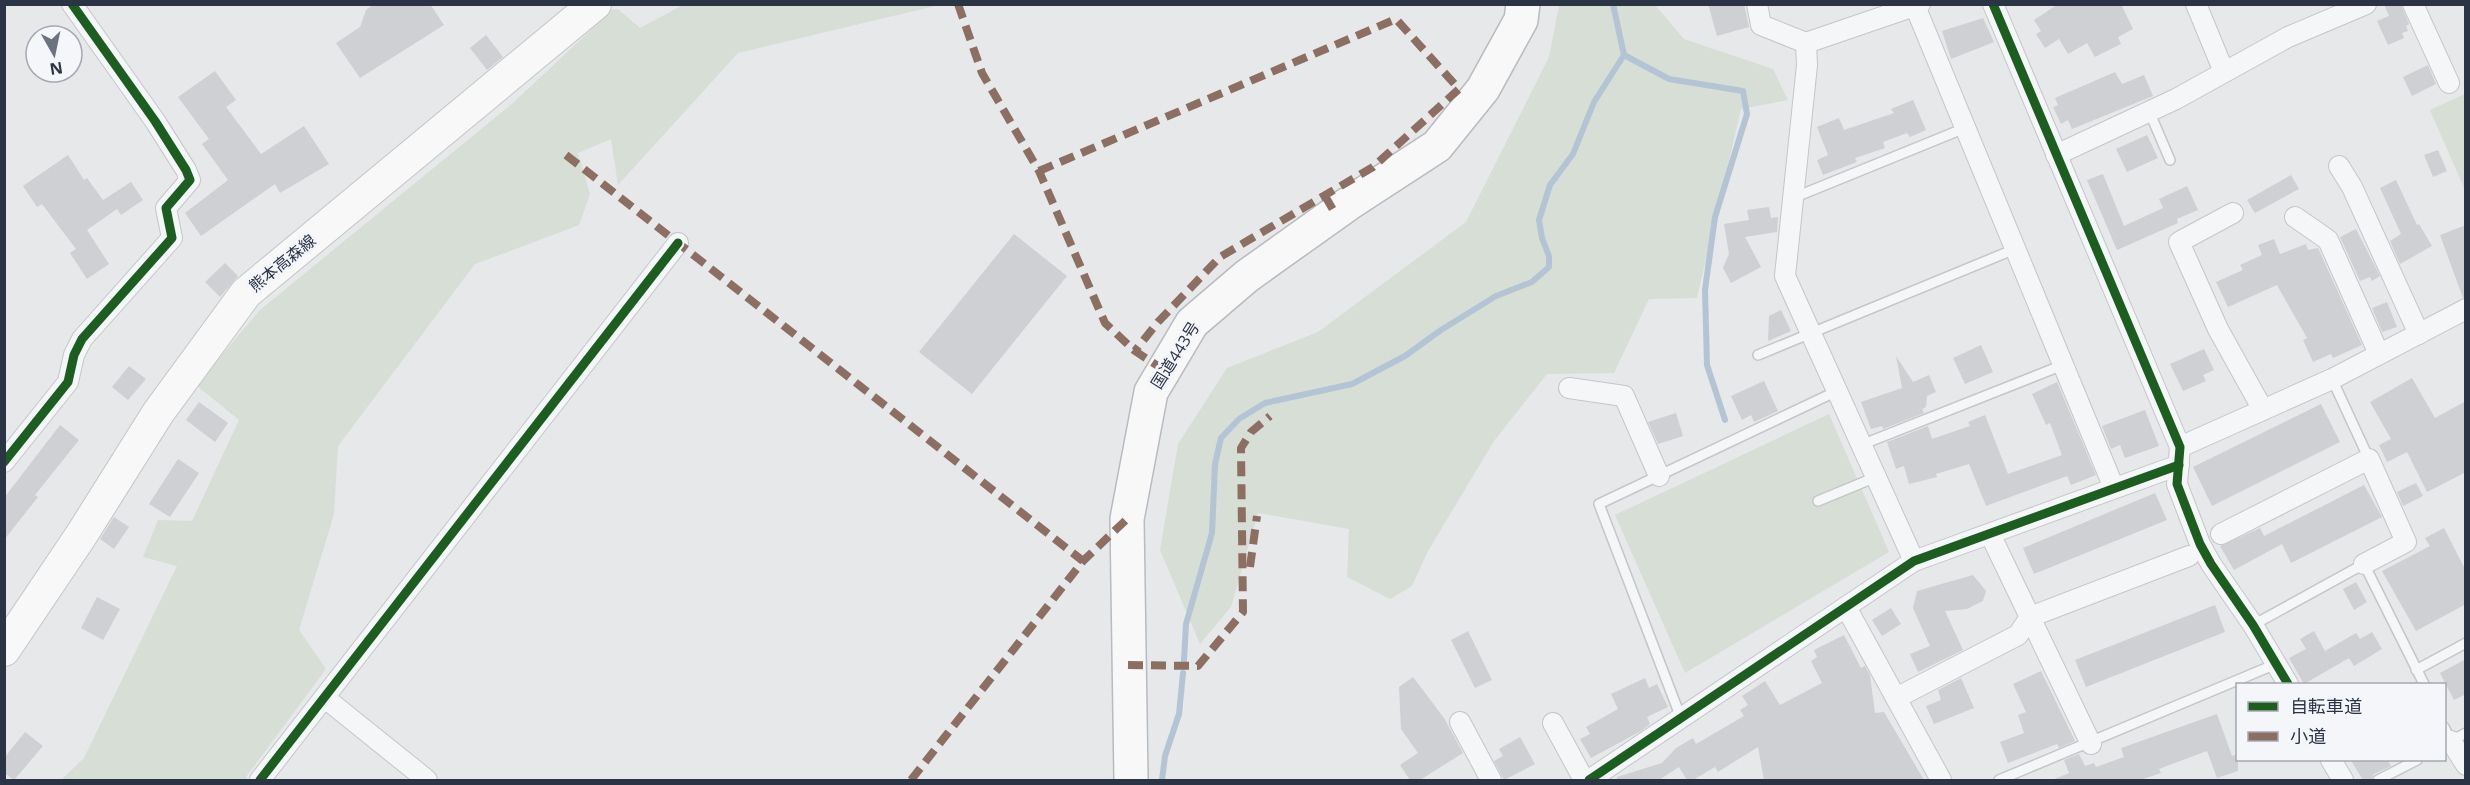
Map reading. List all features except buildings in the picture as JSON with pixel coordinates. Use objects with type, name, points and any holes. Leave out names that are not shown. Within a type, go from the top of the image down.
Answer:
[{"type":"highway","name":"国道443号","points":[[1131,780],[1127,519],[1151,392],[1192,323],[1239,282],[1342,208],[1437,146],[1483,89],[1521,20],[1523,4]]},
{"type":"main road","name":"熊本高森線","points":[[4,650],[82,534],[158,413],[246,293],[595,4]]},
{"type":"street","points":[[4,462],[68,382],[74,355],[82,339],[172,238],[166,208],[190,180],[155,121],[72,4]]},
{"type":"street","points":[[1756,4],[1761,25],[1806,43],[1917,5],[1965,128],[2114,488]]},
{"type":"street","points":[[1993,4],[2179,456],[2177,484],[2200,543],[2287,683]]},
{"type":"street","points":[[2196,4],[2224,72]]},
{"type":"street","points":[[2056,155],[2149,111],[2288,37],[2366,4]]},
{"type":"street","points":[[2413,4],[2450,83]]},
{"type":"street","points":[[1806,43],[1807,65],[1785,276],[1914,561]]},
{"type":"street","points":[[2339,166],[2352,187],[2419,334]]},
{"type":"street","points":[[2233,213],[2179,242],[2218,329],[2263,410]]},
{"type":"street","points":[[2295,217],[2328,240],[2379,354]]},
{"type":"street","points":[[260,780],[678,243]]},
{"type":"street","points":[[1553,723],[1586,780],[1914,561],[2114,488],[2263,410],[2332,379],[2466,309]]},
{"type":"street","points":[[1569,388],[1624,396],[1659,476]]},
{"type":"street","points":[[2221,534],[2368,459],[2406,542],[2364,564]]},
{"type":"street","points":[[1990,534],[2091,744]]},
{"type":"street","points":[[1896,698],[2018,635],[2030,617],[2189,556]]},
{"type":"street","points":[[1846,607],[1941,780]]},
{"type":"street","points":[[325,698],[427,780]]},
{"type":"street","points":[[1460,722],[1491,780]]},
{"type":"street","points":[[2452,736],[2466,765]]},
{"type":"street","points":[[2332,761],[2343,780]]},
{"type":"lane","points":[[2149,111],[2170,160]]},
{"type":"lane","points":[[1793,198],[1965,128]]},
{"type":"lane","points":[[1758,355],[2015,249]]},
{"type":"lane","points":[[1862,445],[2063,365]]},
{"type":"lane","points":[[2332,379],[2368,459]]},
{"type":"lane","points":[[1681,718],[1599,504],[1838,391]]},
{"type":"lane","points":[[1818,501],[1876,477]]},
{"type":"lane","points":[[2253,625],[2364,564],[2423,683]]},
{"type":"lane","points":[[2416,669],[2466,643]]},
{"type":"lane","points":[[1999,780],[2091,744],[2276,664]]},
{"type":"lane","points":[[2378,780],[2413,761]]},
{"type":"shaded area","points":[[683,5],[939,5],[738,53],[618,185],[611,139],[578,153],[590,194],[579,225],[475,264],[338,446],[334,514],[299,630],[326,669],[246,777],[247,780],[61,780],[84,758],[177,566],[143,557],[158,520],[192,521],[239,420],[196,385],[260,310],[513,103],[593,28],[607,10],[618,9],[640,28]]},
{"type":"shaded area","points":[[1559,5],[1655,5],[1684,39],[1773,69],[1788,100],[1741,109],[1697,298],[1649,299],[1614,373],[1547,374],[1494,441],[1428,551],[1412,586],[1390,599],[1347,577],[1349,529],[1258,513],[1231,607],[1200,644],[1160,550],[1178,444],[1227,368],[1318,332],[1466,222],[1549,57]]},
{"type":"shaded area","points":[[2465,94],[2465,190],[2430,110]]},
{"type":"shaded area","points":[[1829,414],[1889,552],[1685,673],[1615,515]]},
{"type":"waterway","points":[[1184,660],[1186,624],[1212,533],[1215,464],[1221,438],[1239,419],[1265,403],[1352,384],[1405,356],[1441,330],[1496,296],[1532,282],[1549,267],[1549,256],[1542,238],[1539,220],[1550,185],[1573,154],[1594,102],[1624,55],[1613,4]]},
{"type":"waterway","points":[[1624,55],[1669,79],[1743,91],[1747,114],[1715,217],[1705,290],[1707,365],[1725,420]]},
{"type":"waterway","points":[[1162,780],[1165,756],[1179,714],[1183,673]]},
{"type":"marked path","points":[[958,4],[982,73],[1039,171],[1105,323],[1135,351],[1164,370]]},
{"type":"marked path","points":[[1039,171],[1396,19],[1459,89],[1373,167],[1220,257],[1158,322],[1135,351]]},
{"type":"marked path","points":[[566,155],[1083,561]]},
{"type":"marked path","points":[[1325,196],[1335,213]]},
{"type":"marked path","points":[[1128,665],[1198,666],[1243,612],[1241,448],[1251,432],[1270,416]]},
{"type":"marked path","points":[[1250,567],[1257,516]]},
{"type":"marked path","points":[[911,780],[1083,561],[1127,519]]},
{"type":"cycle path","points":[[4,462],[68,382],[74,355],[82,339],[172,238],[166,208],[190,180],[155,121],[72,4]]},
{"type":"cycle path","points":[[1993,4],[2180,447],[2177,484],[2200,544],[2287,683]]},
{"type":"cycle path","points":[[260,780],[678,243]]},
{"type":"cycle path","points":[[1589,780],[1914,561],[2179,465]]}]
